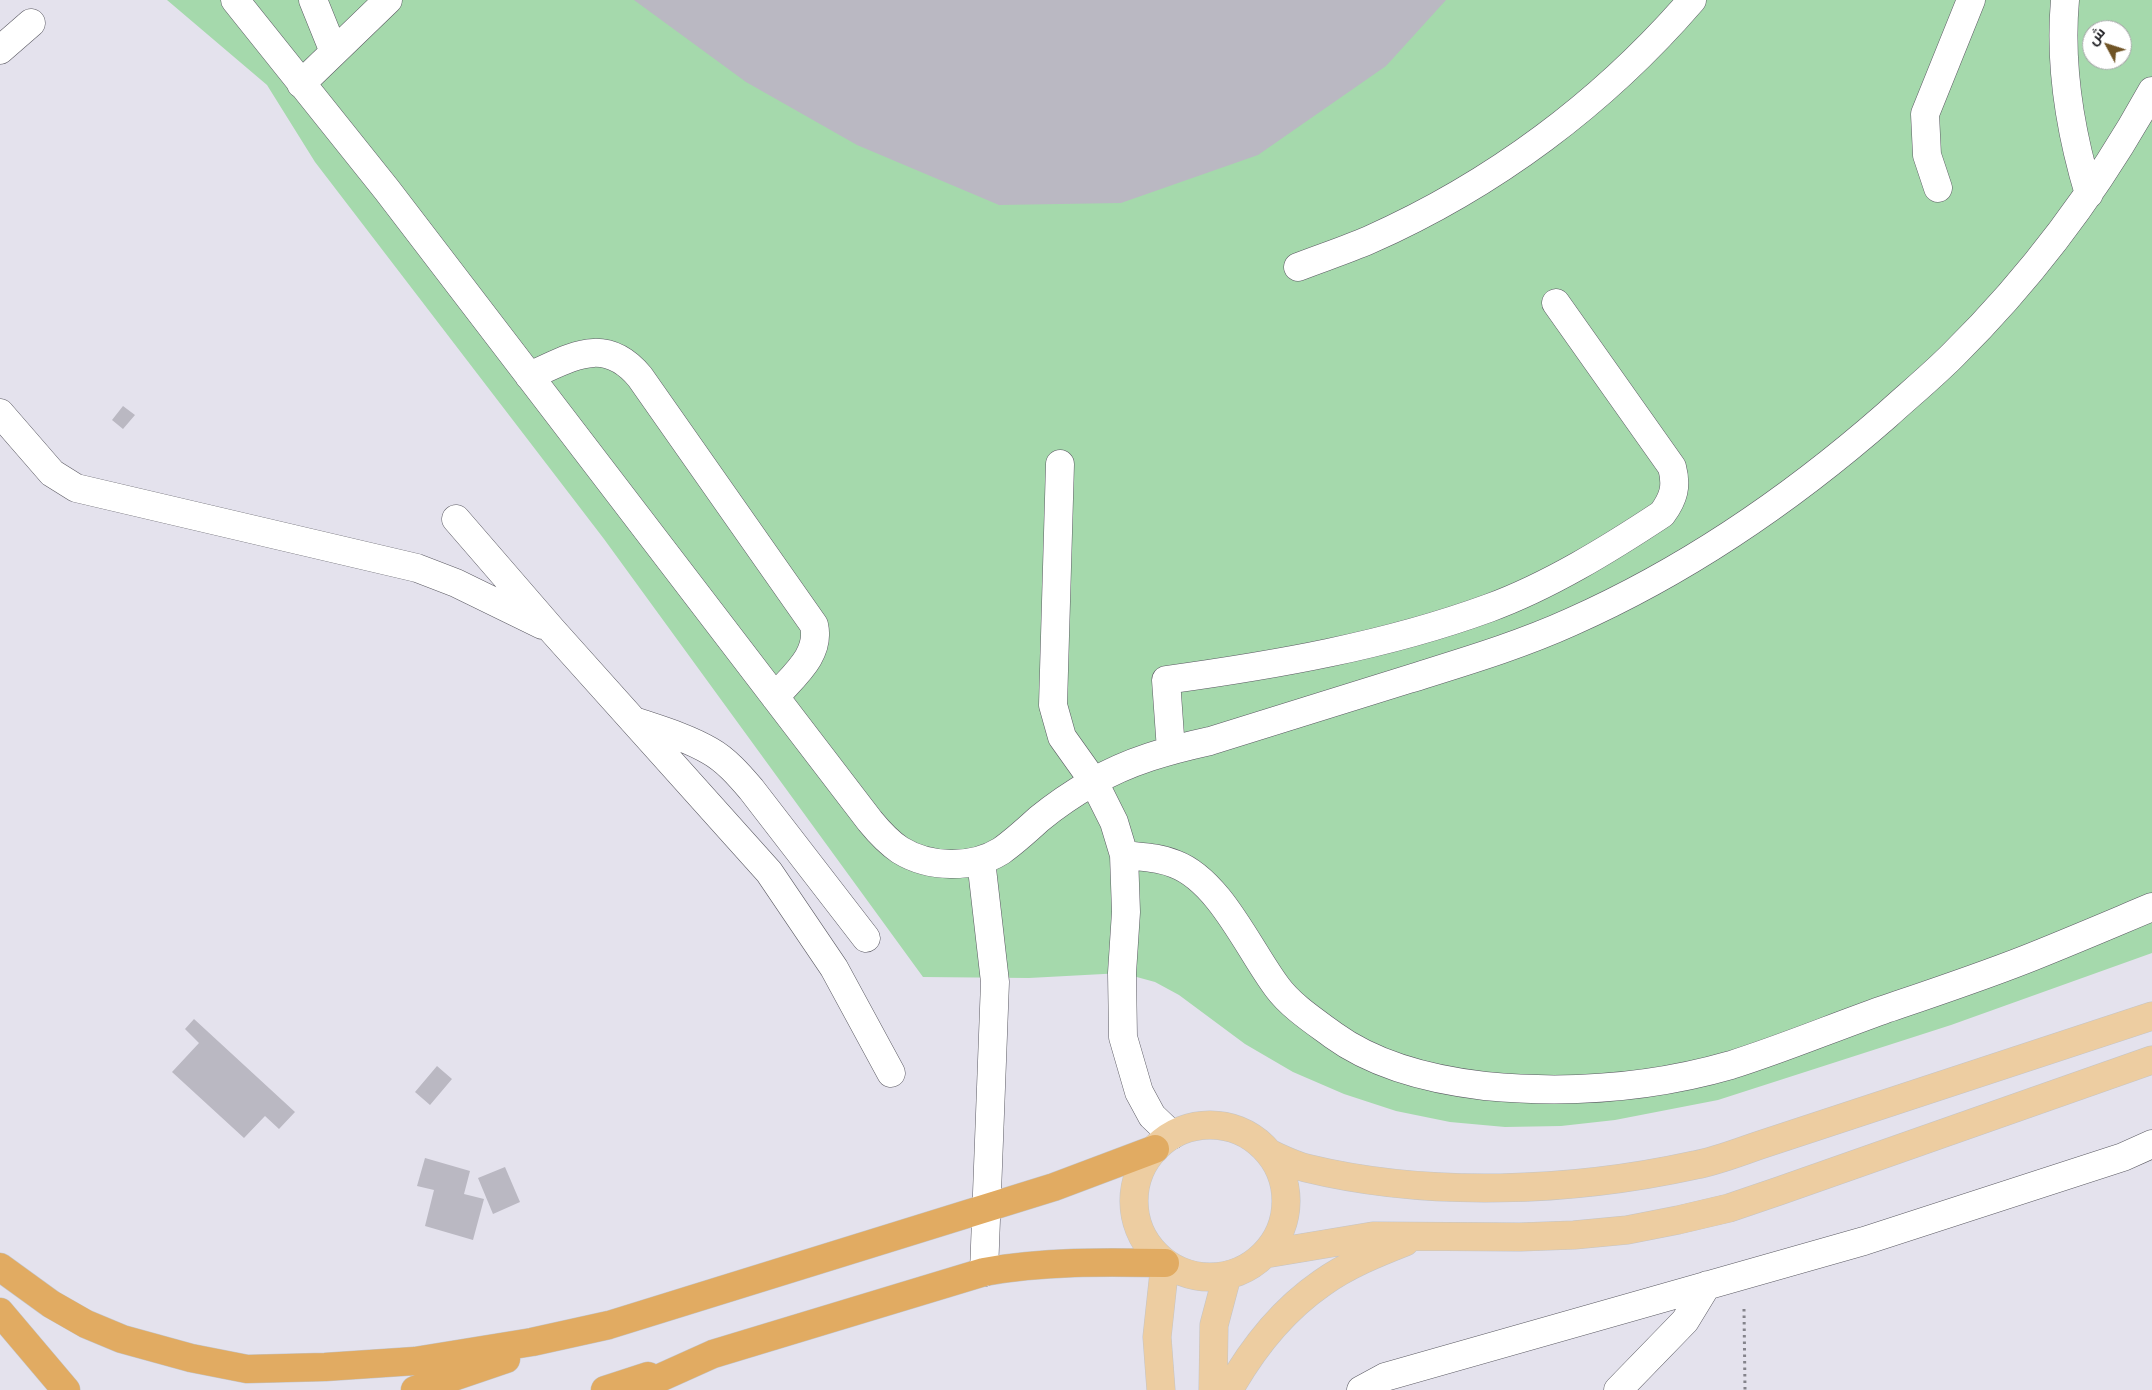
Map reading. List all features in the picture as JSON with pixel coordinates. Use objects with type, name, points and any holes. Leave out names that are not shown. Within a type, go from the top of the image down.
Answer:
[{"type":"highway","points":[[415,1390],[610,1325],[1054,1187],[1164,1142]]},
{"type":"highway","points":[[604,1390],[713,1354],[984,1272],[1017,1266],[1047,1264],[1165,1263]]},
{"type":"highway","points":[[0,1267],[51,1304],[86,1324],[122,1339],[192,1358],[247,1369],[325,1367],[415,1361],[532,1342],[610,1325]]},
{"type":"highway","points":[[0,1312],[66,1390]]},
{"type":"highway","points":[[633,1390],[713,1354]]},
{"type":"main road","points":[[1270,1154],[1305,1167],[1360,1178],[1445,1186],[1530,1187],[1642,1176],[1697,1165],[2152,1016]]},
{"type":"main road","points":[[1265,1254],[1373,1236],[1520,1237],[1574,1235],[1627,1230],[1678,1220],[1729,1208],[2152,1060]]},
{"type":"main road","points":[[1214,1125],[1242,1133],[1254,1140],[1270,1154],[1281,1173],[1286,1194],[1285,1216],[1277,1236],[1265,1254],[1247,1268],[1227,1276],[1206,1278],[1185,1273],[1165,1263],[1150,1248],[1139,1230],[1134,1208],[1135,1186],[1142,1166],[1164,1142],[1192,1127],[1214,1125]]},
{"type":"main road","points":[[1229,1390],[1244,1364],[1279,1320],[1322,1283],[1372,1256],[1418,1237]]},
{"type":"main road","points":[[1161,1390],[1157,1337],[1165,1263]]},
{"type":"main road","points":[[1213,1390],[1214,1325],[1227,1276]]},
{"type":"street","points":[[235,0],[387,190],[884,837],[901,850],[920,859],[941,864],[962,864],[981,860],[1000,852],[1047,813],[1094,782],[1131,763],[1171,750],[1210,741],[1504,650],[1570,623],[1634,592],[1697,557],[1767,511],[1835,460],[1951,357],[2000,306],[2047,252],[2089,194],[2128,134],[2152,91]]},
{"type":"street","points":[[314,0],[334,52]]},
{"type":"street","points":[[301,84],[388,0]]},
{"type":"street","points":[[1298,267],[1368,240],[1435,208],[1500,170],[1560,127],[1617,78],[1692,0]]},
{"type":"street","points":[[1938,188],[1927,155],[1925,114],[1971,0]]},
{"type":"street","points":[[2065,0],[2064,77],[2069,116],[2089,194]]},
{"type":"street","points":[[0,50],[32,23]]},
{"type":"street","points":[[1171,750],[1166,680],[1230,671],[1350,648],[1419,631],[1490,607],[1556,577],[1662,514],[1670,504],[1675,492],[1675,479],[1672,467],[1556,303]]},
{"type":"street","points":[[529,376],[577,355],[595,352],[612,354],[628,363],[640,377],[814,625],[816,636],[814,648],[805,662],[775,697]]},
{"type":"street","points":[[0,413],[52,473],[76,488],[416,568],[456,583],[552,630]]},
{"type":"street","points":[[1060,464],[1052,704],[1062,737],[1094,782],[1114,822],[1124,855],[1126,912],[1122,973],[1123,1037],[1139,1092],[1164,1142]]},
{"type":"street","points":[[456,519],[552,630],[769,872],[834,968],[891,1073]]},
{"type":"street","points":[[633,720],[711,751],[733,768],[866,938]]},
{"type":"street","points":[[1124,855],[1159,858],[1178,864],[1194,875],[1209,888],[1221,904],[1255,951],[1278,988],[1306,1015],[1338,1038],[1372,1057],[1404,1070],[1437,1079],[1520,1089],[1570,1090],[1619,1087],[1676,1078],[1731,1064],[2022,961],[2152,907]]},
{"type":"street","points":[[981,860],[995,982],[984,1272]]},
{"type":"street","points":[[1361,1390],[1385,1377],[1864,1242],[2123,1157],[2152,1144]]},
{"type":"street","points":[[1618,1390],[1685,1320],[1707,1285]]},
{"type":"path","points":[[1744,1276],[1745,1390]]},
{"type":"green space","points":[[167,0],[2152,0],[2152,953],[1951,1025],[1718,1100],[1615,1120],[1561,1126],[1505,1127],[1450,1122],[1396,1111],[1344,1094],[1293,1072],[1245,1044],[1179,995],[1155,982],[1122,973],[1029,978],[923,977],[604,539],[315,162],[267,85]]},
{"type":"building","points":[[634,0],[1446,0],[1386,66],[1258,155],[1121,203],[999,205],[857,145],[746,82]]},
{"type":"building","points":[[123,406],[135,415],[123,429],[112,420]]},
{"type":"building","points":[[194,1019],[295,1112],[279,1129],[265,1116],[244,1138],[172,1072],[199,1043],[185,1029]]},
{"type":"building","points":[[437,1066],[452,1079],[430,1105],[415,1092]]},
{"type":"building","points":[[425,1158],[470,1171],[464,1194],[484,1199],[473,1240],[425,1226],[434,1190],[417,1186]]},
{"type":"building","points":[[505,1167],[520,1202],[493,1214],[478,1178]]}]
